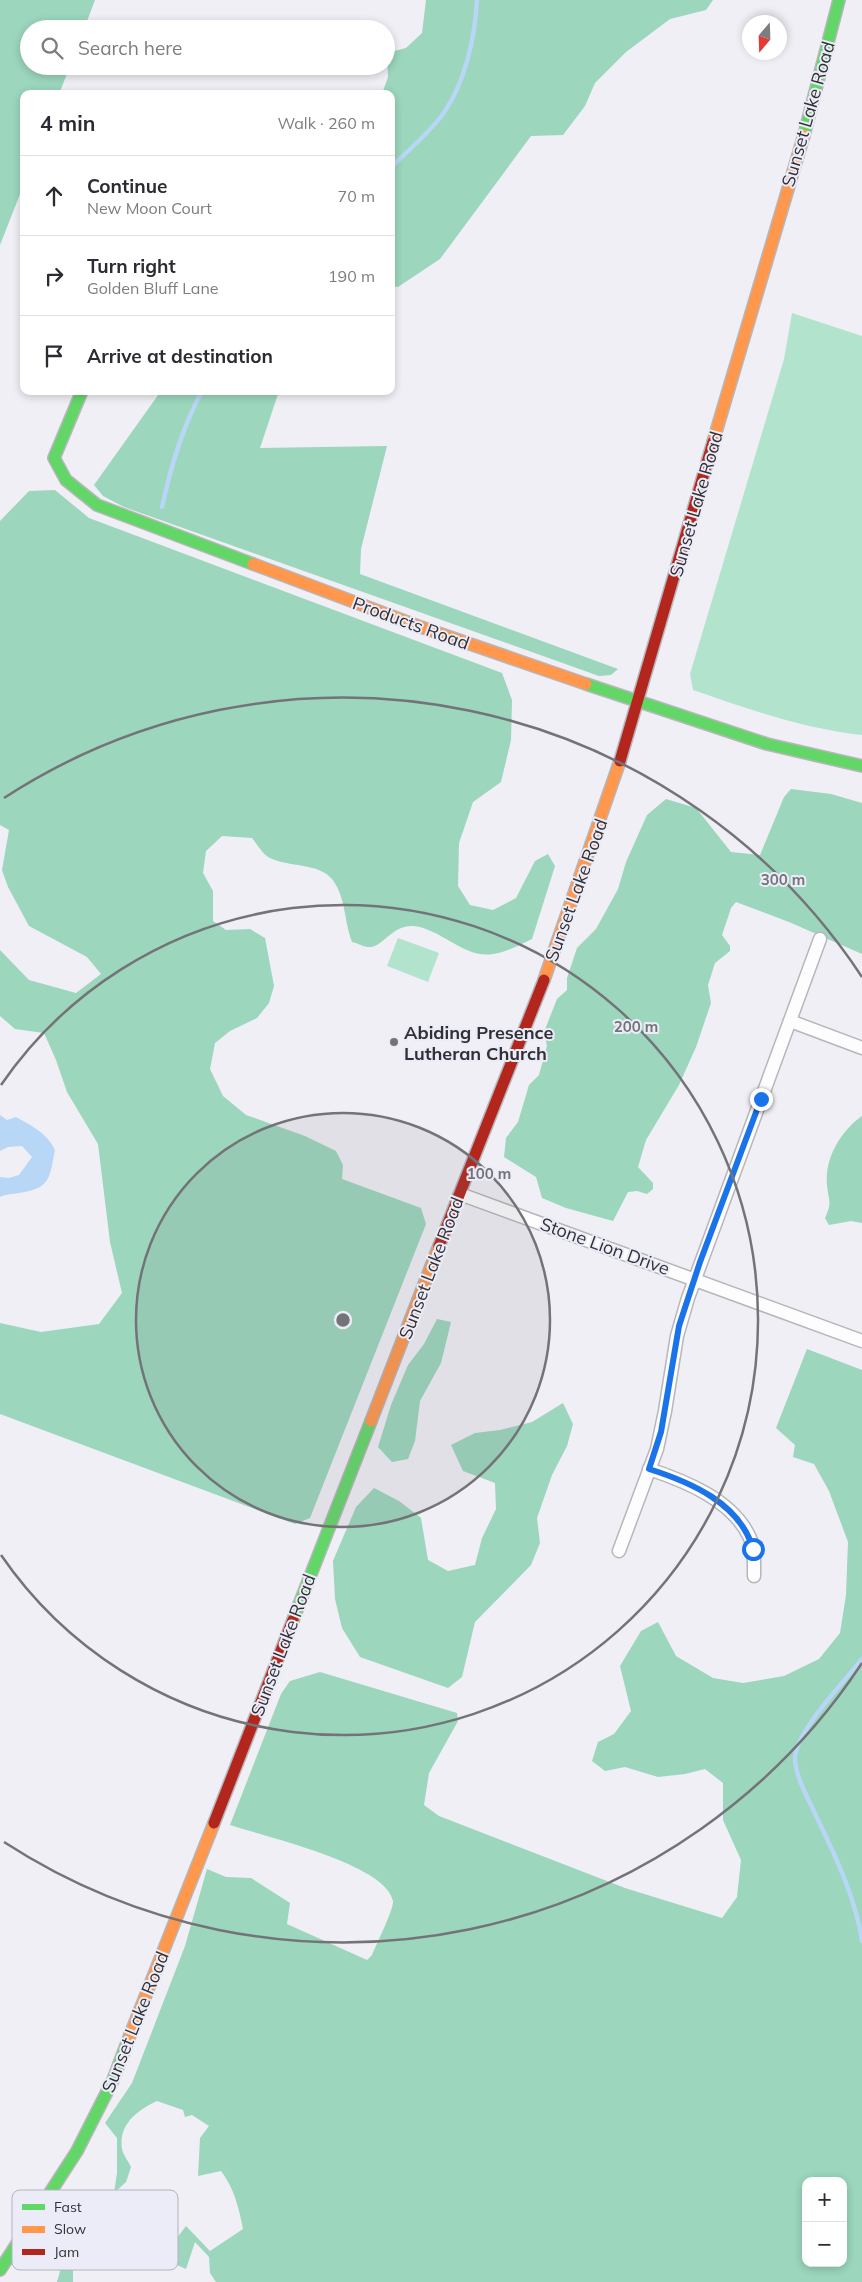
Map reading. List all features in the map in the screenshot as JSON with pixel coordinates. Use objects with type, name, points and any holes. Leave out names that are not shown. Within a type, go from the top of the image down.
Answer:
[{"type":"main road","name":"Sunset Lake Road","points":[[52,2190],[77,2151],[116,2073],[557,946],[607,804],[639,702],[775,227],[802,141],[839,0]]},
{"type":"main road","name":"Products Road","points":[[80,395],[54,458],[66,480],[97,505],[481,648],[639,702],[800,753],[862,766]]},
{"type":"main road","name":"Sunset Lake Road","points":[[0,2270],[12,2251]]},
{"type":"street","points":[[619,1551],[661,1432],[677,1336],[694,1279],[820,939]]},
{"type":"street","points":[[790,1021],[862,1048]]},
{"type":"street","name":"Stone Lion Drive","points":[[460,1194],[862,1341]]},
{"type":"street","points":[[649,1469],[693,1486],[717,1500],[736,1518],[750,1538],[753,1549],[754,1576]]},
{"type":"green space","points":[[0,0],[95,0],[87,20],[20,20],[20,75],[66,75],[61,90],[20,90],[20,194],[0,245]]},
{"type":"green space","points":[[426,0],[713,0],[706,10],[670,19],[626,52],[595,83],[585,106],[563,135],[531,136],[440,259],[398,287],[395,287],[395,90],[383,90],[388,75],[395,75],[395,51],[406,48],[422,33]]},
{"type":"green space","points":[[792,313],[862,336],[862,735],[798,723],[693,690],[690,674],[784,359]]},
{"type":"green space","points":[[158,395],[278,395],[260,448],[387,446],[361,549],[360,574],[618,669],[611,675],[599,676],[124,507],[103,496],[94,485]]},
{"type":"green space","points":[[55,490],[89,518],[502,673],[512,700],[511,740],[501,782],[473,802],[459,843],[458,886],[470,905],[493,910],[516,898],[535,861],[548,854],[555,866],[532,939],[503,952],[483,954],[463,948],[434,932],[414,926],[406,926],[393,932],[373,947],[352,942],[340,893],[332,879],[326,874],[319,870],[267,857],[252,838],[222,836],[206,851],[203,873],[213,891],[213,921],[226,930],[250,929],[265,938],[274,986],[269,1003],[257,1018],[230,1031],[215,1043],[210,1069],[223,1096],[246,1115],[305,1136],[336,1151],[343,1165],[342,1179],[421,1208],[426,1224],[310,1518],[295,1524],[0,1414],[0,1323],[41,1332],[99,1324],[122,1293],[110,1242],[98,1144],[67,1092],[44,1033],[15,1029],[0,1016],[0,950],[29,980],[76,993],[101,974],[87,957],[29,926],[8,887],[2,870],[9,830],[0,825],[0,521],[29,491]]},
{"type":"green space","points":[[791,789],[831,794],[862,803],[862,954],[789,922],[736,902],[731,908],[722,935],[730,946],[730,951],[715,963],[708,985],[711,1003],[696,1047],[679,1085],[646,1140],[638,1167],[653,1183],[653,1189],[647,1194],[637,1191],[628,1192],[613,1221],[566,1208],[542,1198],[536,1177],[504,1157],[506,1138],[518,1122],[529,1085],[539,1075],[547,1046],[544,1032],[557,999],[567,990],[567,978],[577,948],[596,929],[618,889],[626,862],[647,815],[666,799],[696,808],[731,852],[760,855],[784,797]]},
{"type":"green space","points":[[398,938],[439,953],[428,982],[387,966]]},
{"type":"green space","points":[[862,1116],[862,1223],[851,1221],[829,1225],[825,1218],[829,1204],[827,1174],[829,1164],[841,1137]]},
{"type":"green space","points":[[437,1319],[451,1322],[441,1363],[420,1401],[415,1441],[408,1459],[392,1462],[378,1447],[391,1405],[408,1365],[424,1344]]},
{"type":"green space","points":[[807,1349],[862,1370],[862,2282],[216,2282],[210,2273],[209,2257],[195,2242],[186,2269],[178,2266],[178,2237],[186,2226],[210,2251],[243,2229],[235,2198],[221,2171],[198,2176],[200,2138],[209,2126],[192,2115],[185,2117],[183,2110],[157,2101],[143,2109],[131,2119],[123,2132],[122,2149],[131,2167],[126,2182],[117,2190],[114,2190],[117,2173],[117,2138],[105,2123],[132,2083],[185,1946],[207,1869],[226,1877],[251,1878],[290,1903],[287,1924],[367,1960],[372,1955],[393,1905],[393,1901],[386,1888],[370,1875],[322,1853],[230,1825],[281,1694],[290,1681],[320,1672],[457,1713],[458,1721],[429,1773],[424,1805],[439,1816],[625,1888],[722,1918],[737,1897],[741,1860],[723,1820],[723,1783],[705,1769],[685,1774],[658,1777],[625,1767],[605,1771],[592,1761],[598,1742],[614,1734],[631,1711],[620,1666],[641,1631],[658,1622],[676,1656],[713,1678],[743,1683],[784,1676],[819,1659],[840,1633],[846,1595],[848,1542],[829,1491],[814,1464],[793,1457],[795,1445],[776,1428]]},
{"type":"green space","points":[[563,1403],[573,1424],[567,1446],[552,1475],[537,1518],[540,1543],[531,1565],[475,1622],[462,1677],[448,1688],[360,1657],[342,1628],[335,1599],[333,1561],[356,1507],[374,1488],[399,1501],[421,1518],[428,1560],[448,1571],[475,1565],[482,1538],[496,1509],[495,1483],[463,1471],[451,1445],[475,1433],[500,1430],[532,1422]]},
{"type":"green space","points":[[60,2270],[73,2270],[73,2282],[57,2282]]},
{"type":"water","points":[[0,1115],[7,1120],[16,1117],[43,1134],[52,1144],[55,1150],[49,1175],[43,1185],[29,1191],[0,1197],[0,1177],[9,1178],[19,1175],[32,1157],[22,1146],[8,1147],[0,1151]]},
{"type":"waterway","points":[[395,163],[431,128],[451,102],[468,60],[477,0]]},
{"type":"waterway","points":[[162,507],[178,448],[200,395]]},
{"type":"waterway","points":[[862,1659],[811,1722],[797,1748],[795,1759],[800,1782],[844,1879],[855,1910],[862,1941]]},
{"type":"traffic: fast","points":[[804,135],[839,0]]},
{"type":"traffic: fast","points":[[80,395],[54,458],[66,480],[97,505],[253,564]]},
{"type":"traffic: fast","points":[[586,684],[767,744],[862,766]]},
{"type":"traffic: fast","points":[[293,1620],[371,1421]]},
{"type":"traffic: fast","points":[[52,2190],[77,2151],[113,2080],[130,2035]]},
{"type":"traffic: fast","points":[[0,2270],[12,2251]]},
{"type":"traffic: slow","points":[[713,442],[804,135]]},
{"type":"traffic: slow","points":[[253,564],[418,626],[586,684]]},
{"type":"traffic: slow","points":[[544,980],[620,761]]},
{"type":"traffic: slow","points":[[371,1421],[439,1246]]},
{"type":"traffic: slow","points":[[130,2035],[214,1823]]},
{"type":"traffic: jam","points":[[620,761],[713,442]]},
{"type":"traffic: jam","points":[[439,1246],[544,980]]},
{"type":"traffic: jam","points":[[214,1823],[293,1620]]},
{"type":"place","name":"Abiding Presence Lutheran Church","points":[[394,1042]]},
{"type":"route","points":[[753,1549],[746,1530],[717,1500],[681,1480],[649,1469],[661,1432],[679,1326],[700,1262],[761,1099]]}]
